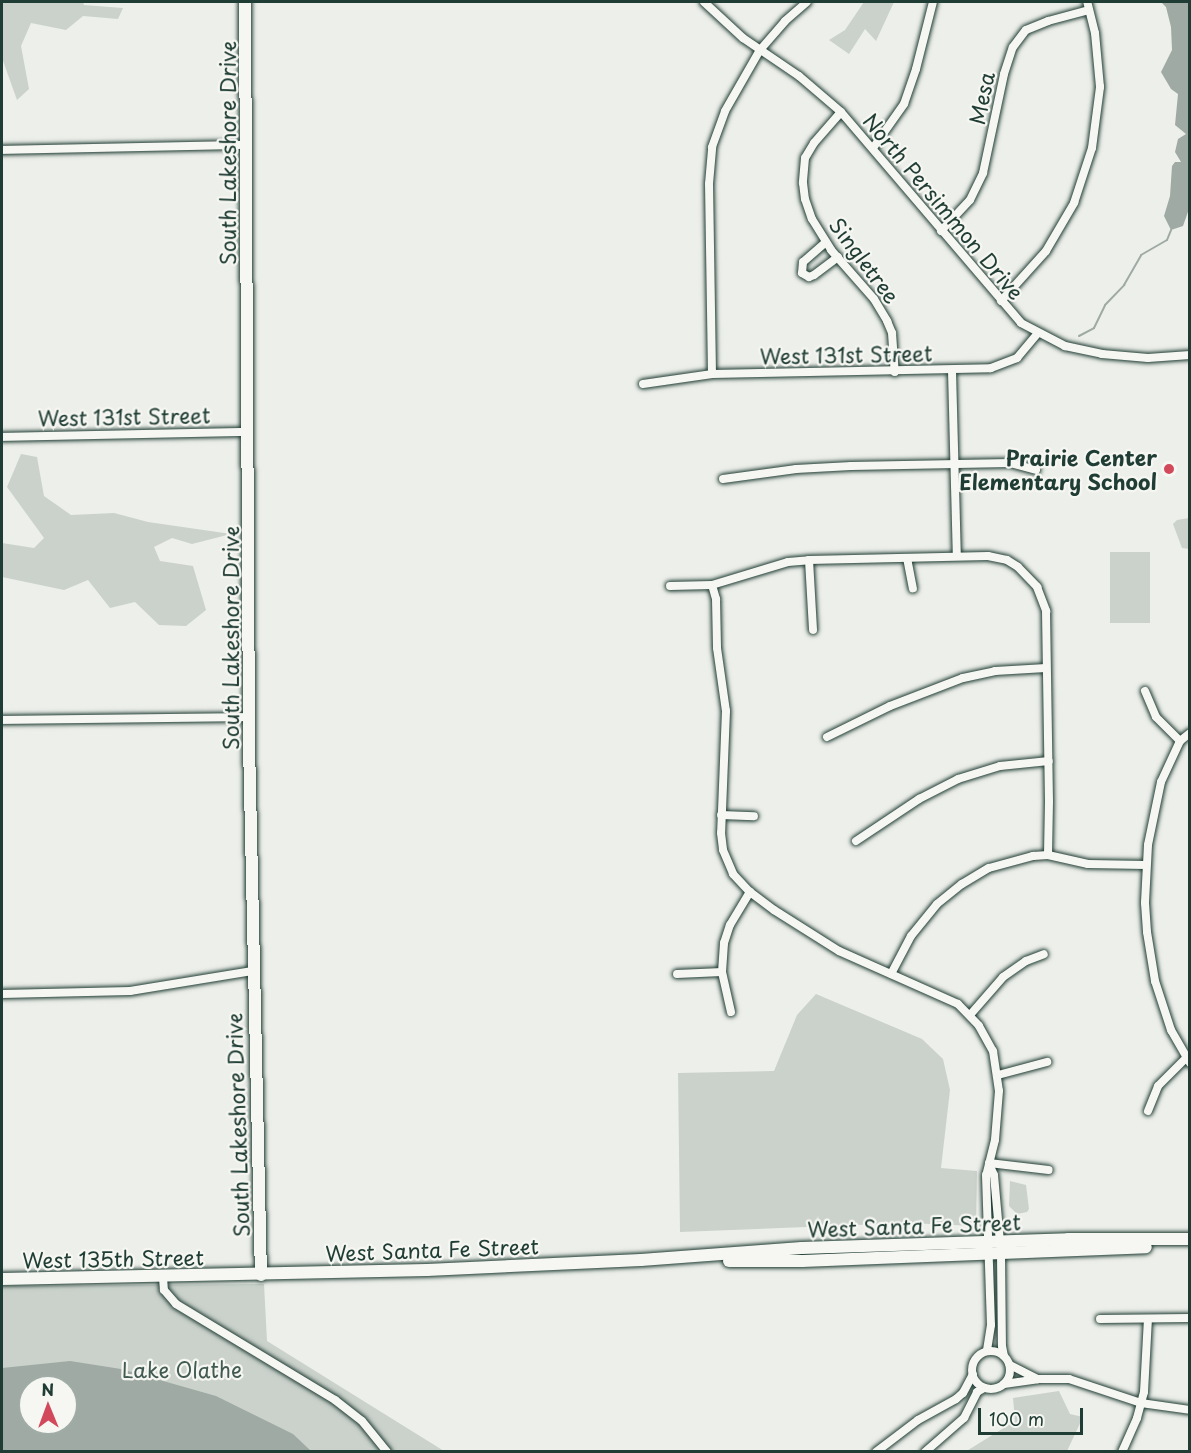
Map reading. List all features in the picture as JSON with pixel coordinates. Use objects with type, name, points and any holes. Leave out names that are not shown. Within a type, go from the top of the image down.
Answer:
[{"type":"street","name":"South Lakeshore Drive","points":[[245,2],[252,970],[261,1275]]},
{"type":"street","name":"North Persimmon Drive","points":[[704,2],[736,32],[799,76],[841,112],[1021,323],[1065,346],[1115,356],[1148,358],[1190,355]]},
{"type":"street","points":[[712,374],[709,184],[712,147],[725,111],[760,50],[785,21],[807,2]]},
{"type":"street","points":[[873,148],[904,104],[916,69],[933,2]]},
{"type":"street","points":[[1001,301],[1046,252],[1074,203],[1092,148],[1100,87],[1095,33],[1088,6]]},
{"type":"street","name":"Mesa","points":[[941,231],[970,200],[984,173],[1004,74],[1013,47],[1026,30],[1088,6]]},
{"type":"street","name":"Singletree","points":[[841,112],[814,143],[803,167],[804,192],[808,209],[826,242],[873,299],[887,321],[892,333],[895,372]]},
{"type":"street","points":[[2,150],[246,145]]},
{"type":"street","points":[[826,242],[804,261],[801,267],[802,273],[809,277],[814,275],[838,257]]},
{"type":"street","name":"West 131st Street","points":[[643,384],[712,374],[952,371],[991,368],[1017,358],[1037,333]]},
{"type":"street","points":[[952,371],[957,556]]},
{"type":"street","name":"West 131st Street","points":[[2,437],[248,432]]},
{"type":"street","points":[[723,479],[796,469],[851,466],[1010,463],[1036,470]]},
{"type":"street","points":[[670,586],[712,585],[788,562],[809,560],[987,556],[1007,560],[1018,567],[1037,587],[1046,611],[1048,855]]},
{"type":"street","points":[[907,558],[913,588]]},
{"type":"street","points":[[809,560],[813,630]]},
{"type":"street","points":[[712,585],[716,599],[717,648],[726,711],[721,816],[723,850],[733,874],[750,892],[839,951],[946,997],[970,1015],[987,1039],[998,1075],[995,1140],[986,1175],[991,1325],[987,1351]]},
{"type":"street","points":[[827,737],[901,701],[963,678],[995,671],[1046,669]]},
{"type":"street","points":[[1145,691],[1156,717],[1180,741]]},
{"type":"street","points":[[2,720],[249,717]]},
{"type":"street","points":[[1148,1111],[1158,1086],[1188,1061],[1171,1030],[1155,981],[1147,932],[1146,865],[1150,828],[1161,782],[1180,741],[1190,733]]},
{"type":"street","points":[[856,841],[919,799],[958,779],[1000,766],[1048,761]]},
{"type":"street","points":[[721,816],[754,816]]},
{"type":"street","points":[[891,974],[910,936],[949,893],[989,868],[1022,858],[1048,855],[1088,864],[1146,865]]},
{"type":"street","points":[[730,1012],[722,972],[726,933],[750,892]]},
{"type":"street","points":[[970,1015],[1003,977],[1026,961],[1044,954]]},
{"type":"street","points":[[2,994],[122,992],[252,970]]},
{"type":"street","points":[[677,974],[722,972]]},
{"type":"street","points":[[998,1075],[1047,1062]]},
{"type":"street","points":[[989,1163],[1049,1170]]},
{"type":"street","points":[[989,1163],[994,1175],[1001,1248],[1004,1356]]},
{"type":"street","name":"West Santa Fe Street","points":[[1001,1248],[1190,1239]]},
{"type":"street","name":"West Santa Fe Street","points":[[261,1275],[641,1260],[802,1248],[1190,1246]]},
{"type":"street","name":"West 135th Street","points":[[2,1279],[261,1275]]},
{"type":"street","points":[[163,1277],[164,1290],[176,1305],[305,1381],[352,1412],[387,1452]]},
{"type":"street","points":[[1100,1319],[1190,1318]]},
{"type":"street","points":[[1122,1452],[1141,1403],[1148,1319]]},
{"type":"street","points":[[876,1452],[918,1420],[963,1393],[973,1374],[976,1357],[987,1351],[999,1352],[1010,1365],[1038,1378]]},
{"type":"street","points":[[1004,1384],[1010,1374],[1010,1365]]},
{"type":"street","points":[[973,1374],[984,1388]]},
{"type":"street","points":[[925,1452],[964,1418],[977,1392],[984,1388],[997,1388],[1004,1384],[1038,1378],[1069,1379],[1141,1403],[1190,1410]]},
{"type":"green space","points":[[2,2],[83,2],[84,5],[123,8],[118,19],[83,16],[66,30],[31,23],[21,46],[29,89],[17,100],[2,58]]},
{"type":"green space","points":[[864,2],[894,2],[876,41],[865,29],[849,54],[829,40],[845,30]]},
{"type":"green space","points":[[21,454],[37,457],[44,496],[71,515],[114,513],[148,522],[231,534],[192,544],[172,538],[154,547],[160,561],[193,566],[206,610],[186,626],[159,625],[135,602],[110,608],[88,580],[64,590],[2,577],[2,543],[34,548],[44,538],[7,487]]},
{"type":"green space","points":[[1189,518],[1189,549],[1182,548],[1173,524],[1177,520]]},
{"type":"green space","points":[[1110,552],[1150,552],[1150,623],[1110,623]]},
{"type":"green space","points":[[816,994],[922,1039],[943,1059],[950,1090],[941,1168],[977,1171],[976,1226],[908,1223],[680,1232],[678,1073],[774,1071],[797,1015]]},
{"type":"green space","points":[[1010,1181],[1026,1185],[1029,1209],[1027,1212],[1017,1214],[1009,1206]]},
{"type":"green space","name":"Lake Olathe","points":[[264,1284],[267,1341],[444,1451],[2,1451],[2,1286]]},
{"type":"green space","points":[[1059,1391],[1070,1414],[1083,1417],[1067,1451],[965,1452],[1015,1421],[1013,1398]]},
{"type":"shaded area","points":[[1161,2],[1190,2],[1189,209],[1183,226],[1171,230],[1164,216],[1170,196],[1172,166],[1175,162],[1181,162],[1175,152],[1178,139],[1186,134],[1175,125],[1178,94],[1171,89],[1161,72],[1172,50],[1171,27],[1166,7]]},
{"type":"shaded area","name":"Lake Olathe","points":[[70,1361],[121,1369],[216,1396],[293,1434],[311,1451],[2,1451],[2,1368]]},
{"type":"waterway","points":[[1079,336],[1094,328],[1105,305],[1124,285],[1141,255],[1167,240],[1171,230]]},
{"type":"place","name":"Prairie Center Elementary School","points":[[1169,469]]}]
